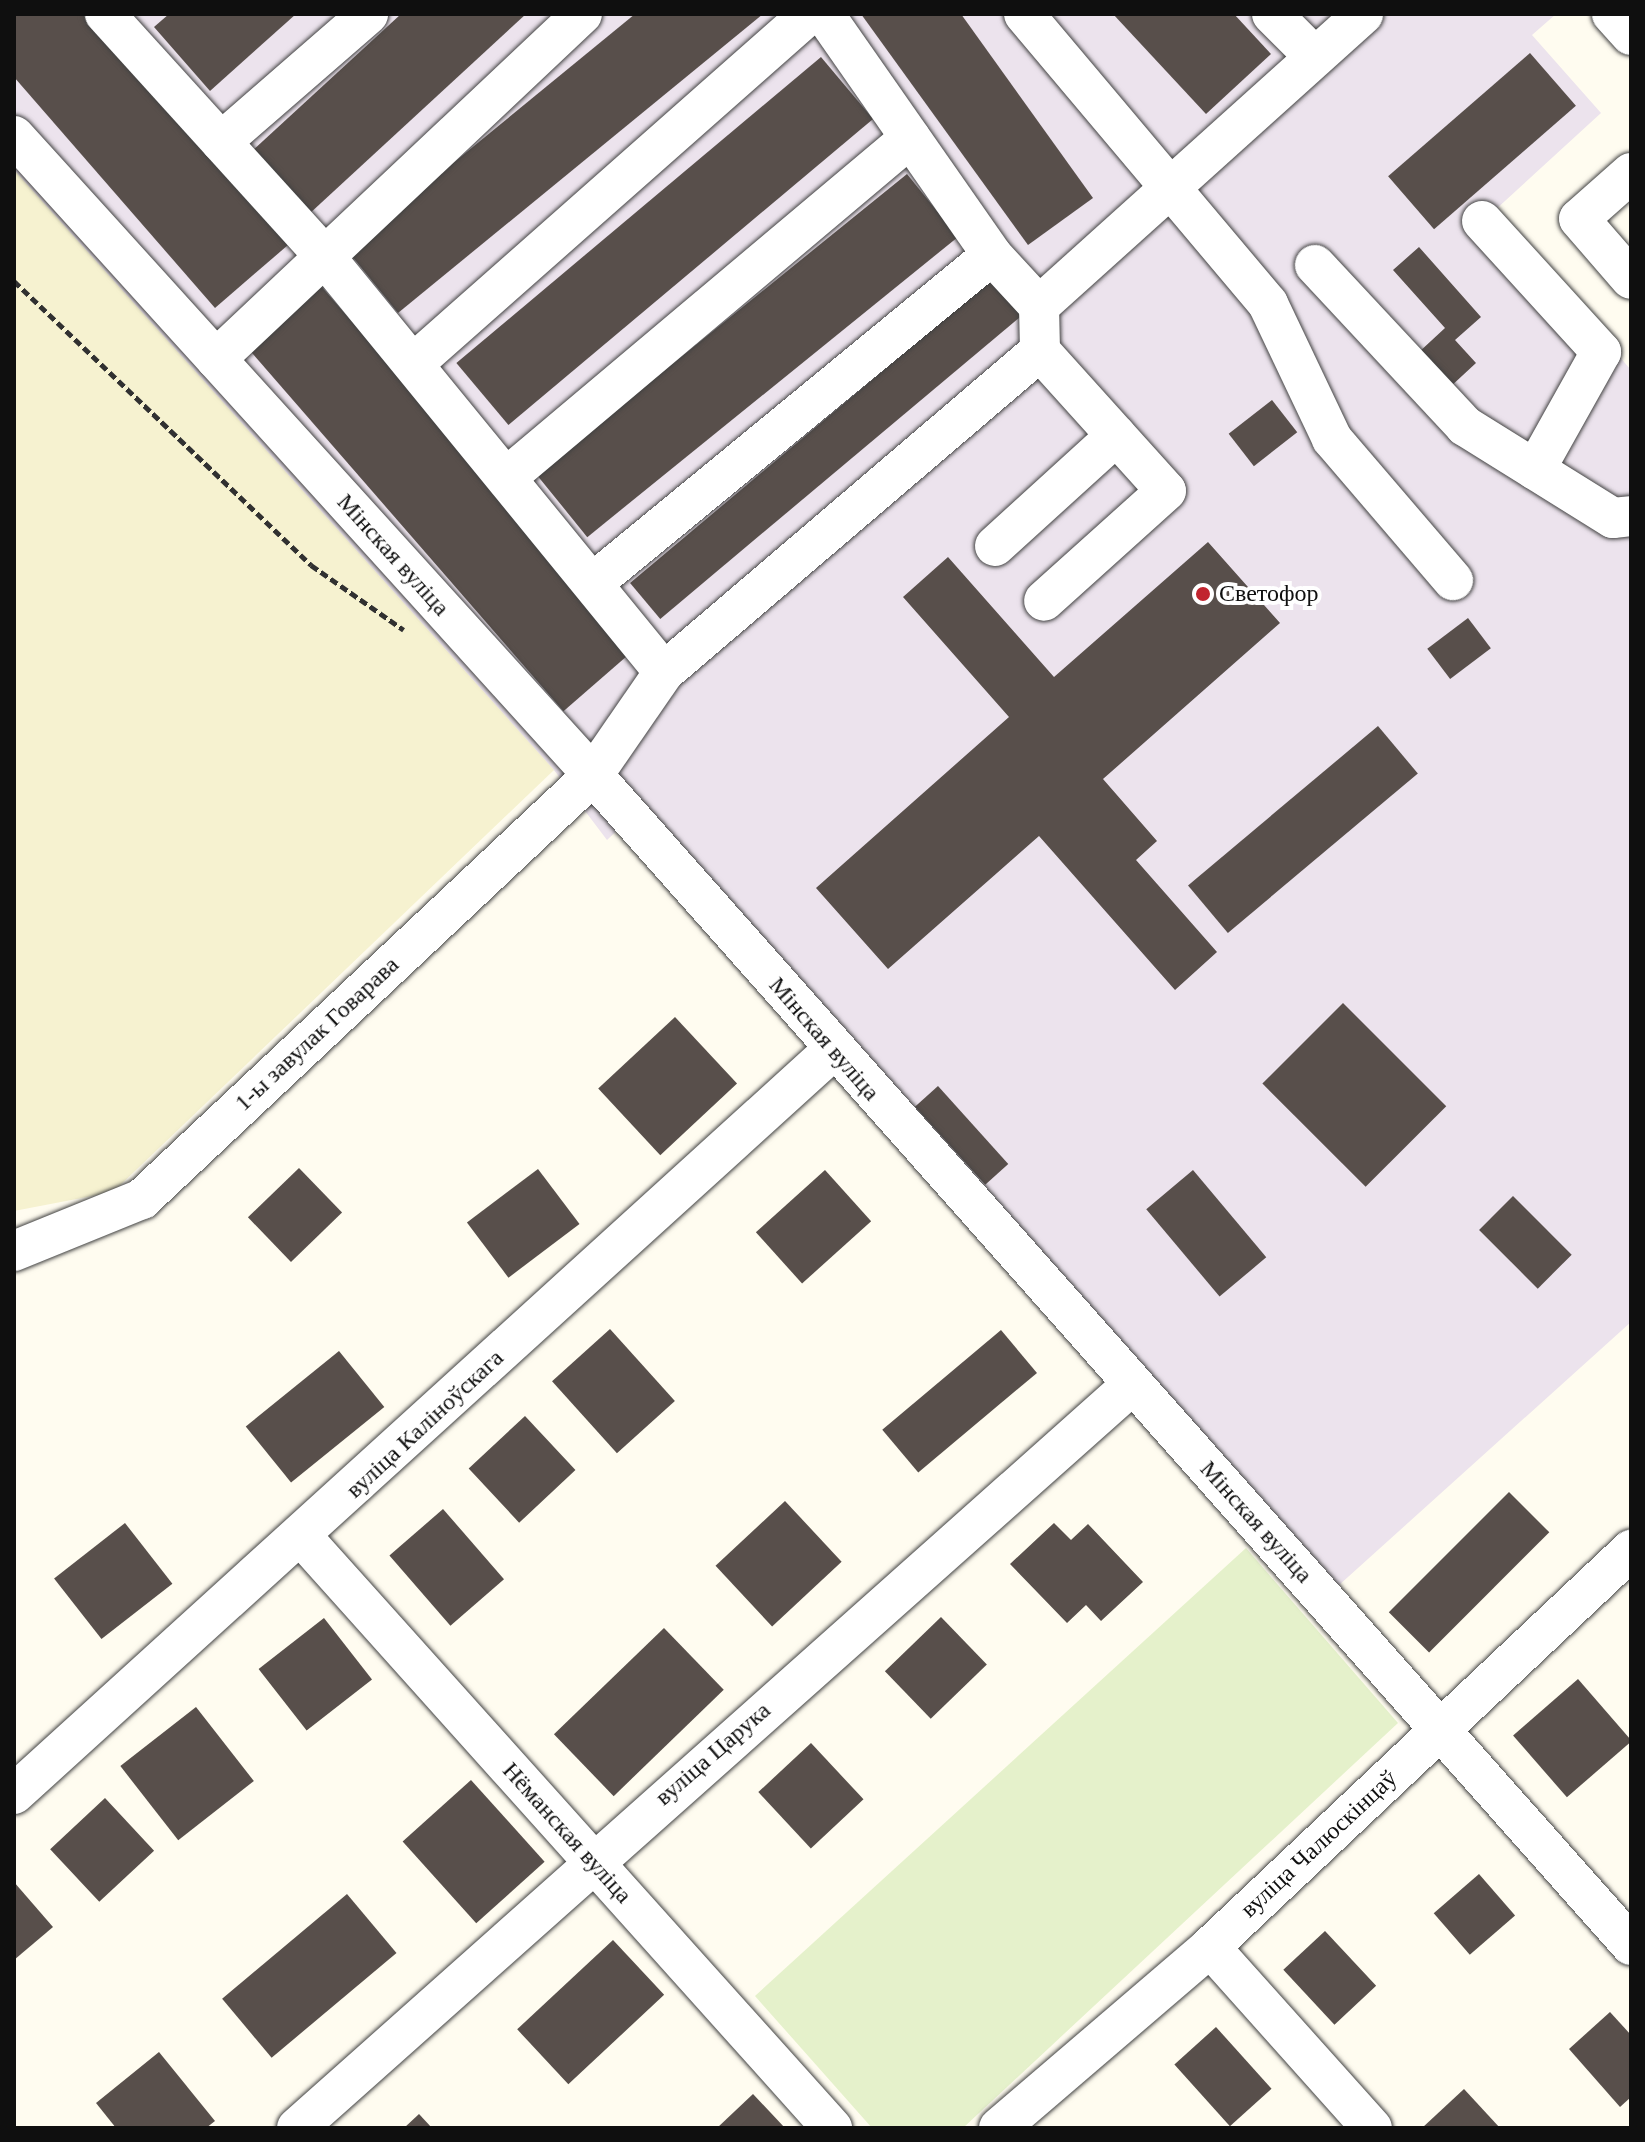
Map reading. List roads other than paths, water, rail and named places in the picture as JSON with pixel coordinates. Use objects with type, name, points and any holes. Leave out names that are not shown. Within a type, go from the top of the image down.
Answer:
[{"type":"street","points":[[221,142],[368,14]]},
{"type":"street","points":[[216,359],[582,14]]},
{"type":"street","points":[[413,364],[809,14]]},
{"type":"street","points":[[824,14],[992,255],[1039,306],[1040,351],[1166,491],[1044,601]]},
{"type":"street","points":[[1024,14],[1171,193],[1268,304],[1332,439],[1453,580]]},
{"type":"street","points":[[1272,14],[1312,54]]},
{"type":"street","points":[[1039,306],[1171,193],[1312,54],[1363,14]]},
{"type":"street","points":[[1612,14],[1631,35]]},
{"type":"street","points":[[120,19],[221,142],[325,257],[594,582],[664,672]]},
{"type":"street","name":"Мінская вуліца","points":[[14,136],[593,775],[833,1050],[1631,1945]]},
{"type":"street","points":[[507,477],[910,138]]},
{"type":"street","points":[[1631,173],[1579,219],[1631,279]]},
{"type":"street","points":[[1482,221],[1601,352],[1535,470]]},
{"type":"street","points":[[594,582],[992,255]]},
{"type":"street","points":[[1315,265],[1465,426],[1613,518],[1631,516]]},
{"type":"street","name":"1-ы завулак Говарава","points":[[14,1251],[142,1199],[593,775],[664,672],[1040,351]]},
{"type":"street","points":[[995,546],[1116,436]]},
{"type":"street","name":"вуліца Каліноўскага","points":[[14,1794],[302,1537],[833,1050]]},
{"type":"street","name":"вуліца Царука","points":[[297,2128],[592,1861],[1133,1384]]},
{"type":"street","name":"Нёманская вуліца","points":[[302,1537],[832,2128]]},
{"type":"street","name":"вуліца Чалюскінцаў","points":[[999,2128],[1210,1947],[1631,1550]]},
{"type":"street","points":[[1210,1947],[1372,2128]]},
{"type":"place","name":"Светофор","points":[[1203,594]]}]
